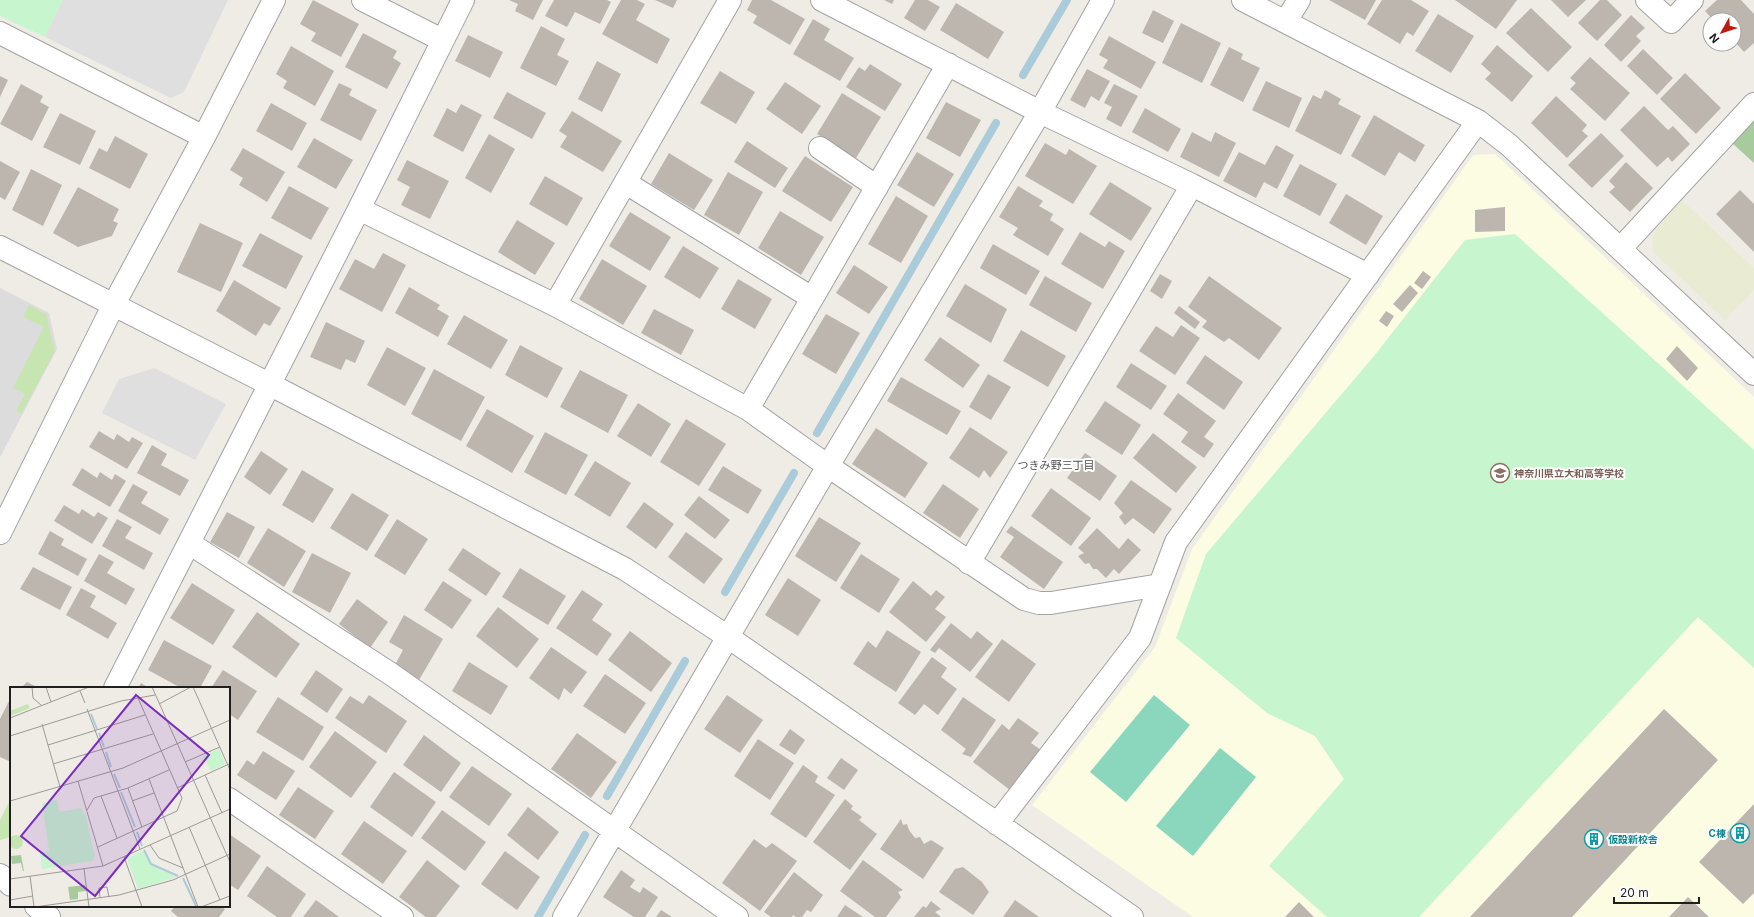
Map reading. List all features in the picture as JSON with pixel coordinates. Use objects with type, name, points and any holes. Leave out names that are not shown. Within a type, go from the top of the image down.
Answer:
[{"type":"street","points":[[0,534],[114,304],[204,137],[274,0]]},
{"type":"street","points":[[363,0],[442,40]]},
{"type":"street","points":[[116,687],[359,209],[463,0]]},
{"type":"street","points":[[555,305],[730,0]]},
{"type":"street","points":[[822,0],[1040,112],[1192,185],[1368,275]]},
{"type":"street","points":[[564,917],[828,466],[1040,112],[1103,0]]},
{"type":"street","points":[[1243,0],[1478,121],[1509,145],[1621,248],[1754,374]]},
{"type":"street","points":[[1286,21],[1299,0]]},
{"type":"street","points":[[1647,0],[1671,22],[1692,0]]},
{"type":"street","points":[[0,33],[204,137]]},
{"type":"street","points":[[748,408],[948,64]]},
{"type":"street","points":[[1621,248],[1754,104]]},
{"type":"street","points":[[997,824],[1140,638],[1176,542],[1478,121]]},
{"type":"street","points":[[820,148],[877,187]]},
{"type":"street","points":[[626,183],[812,298]]},
{"type":"street","points":[[970,563],[1192,185]]},
{"type":"street","points":[[359,209],[555,305],[748,408],[828,466],[1024,599],[1040,603],[1051,603],[1160,585]]},
{"type":"street","points":[[0,247],[114,304],[162,331],[269,384],[625,569],[728,637],[1132,917]]},
{"type":"street","points":[[189,543],[391,674],[737,917]]},
{"type":"street","points":[[230,800],[402,917]]},
{"type":"street","points":[[37,907],[49,917]]},
{"type":"shaded area","points":[[63,0],[228,0],[184,92],[171,98],[45,37]]},
{"type":"shaded area","name":"神奈川県立大和高等学校","points":[[1495,154],[1754,397],[1754,917],[1193,917],[1032,805],[1155,647],[1192,549],[1473,155]]},
{"type":"shaded area","points":[[1682,200],[1754,268],[1754,290],[1725,320],[1652,251],[1653,233]]},
{"type":"shaded area","points":[[0,288],[49,313],[57,349],[0,457]]},
{"type":"shaded area","points":[[154,368],[226,404],[195,460],[102,413],[119,379]]},
{"type":"green space","points":[[0,0],[63,0],[45,37],[0,16]]},
{"type":"green space","points":[[1754,120],[1754,163],[1732,143]]},
{"type":"green space","name":"神奈川県立大和高等学校","points":[[1515,234],[1754,450],[1754,668],[1698,617],[1419,917],[1327,917],[1269,866],[1344,779],[1315,736],[1267,713],[1176,638],[1206,554],[1374,356],[1465,240]]},
{"type":"green space","points":[[29,305],[46,314],[55,351],[21,414],[16,411],[25,394],[13,388],[44,327],[23,317]]},
{"type":"green space","points":[[1154,695],[1190,725],[1126,802],[1090,772]]},
{"type":"green space","points":[[1220,748],[1256,777],[1193,856],[1156,826]]},
{"type":"green space","points":[[10,800],[10,837],[0,840],[0,820]]},
{"type":"building","points":[[313,0],[359,24],[341,57],[311,41],[316,33],[300,24]]},
{"type":"building","points":[[509,0],[543,0],[533,20],[515,11],[518,4]]},
{"type":"building","points":[[554,0],[607,0],[611,2],[600,24],[575,12],[567,27],[545,16]]},
{"type":"building","points":[[621,0],[637,0],[645,4],[636,20],[670,39],[657,64],[602,34]]},
{"type":"building","points":[[655,0],[677,0],[673,8]]},
{"type":"building","points":[[752,0],[771,0],[805,19],[790,45],[753,23],[757,16],[747,10]]},
{"type":"building","points":[[884,0],[894,0],[892,4]]},
{"type":"building","points":[[915,0],[928,0],[940,7],[925,31],[904,18]]},
{"type":"building","points":[[1329,0],[1376,0],[1365,20]]},
{"type":"building","points":[[1382,0],[1411,0],[1429,11],[1413,36],[1407,32],[1400,44],[1367,24]]},
{"type":"building","points":[[1455,0],[1517,0],[1496,29]]},
{"type":"building","points":[[1551,0],[1586,0],[1568,17]]},
{"type":"building","points":[[1600,0],[1607,0],[1622,15],[1597,41],[1578,23]]},
{"type":"building","points":[[1717,0],[1741,0],[1754,14],[1754,43],[1744,52],[1742,50],[1742,12],[1705,11]]},
{"type":"building","points":[[956,3],[1004,32],[988,59],[940,30]]},
{"type":"building","points":[[1531,8],[1572,47],[1548,72],[1506,33]]},
{"type":"building","points":[[1153,10],[1174,21],[1163,43],[1142,33]]},
{"type":"building","points":[[1438,14],[1474,36],[1451,73],[1415,51]]},
{"type":"building","points":[[1631,15],[1645,28],[1636,36],[1641,41],[1621,62],[1604,45]]},
{"type":"building","points":[[813,19],[830,29],[824,40],[854,58],[840,81],[793,54]]},
{"type":"building","points":[[1181,23],[1221,43],[1202,83],[1162,63]]},
{"type":"building","points":[[541,26],[565,39],[557,55],[569,61],[556,86],[520,68]]},
{"type":"building","points":[[363,33],[397,51],[393,58],[401,63],[387,89],[345,67]]},
{"type":"building","points":[[468,35],[503,52],[490,78],[455,61]]},
{"type":"building","points":[[1109,36],[1156,62],[1141,89],[1103,68],[1108,60],[1099,55]]},
{"type":"building","points":[[1497,45],[1533,76],[1512,102],[1485,79],[1491,73],[1481,64]]},
{"type":"building","points":[[291,46],[334,71],[315,106],[283,88],[287,81],[276,74]]},
{"type":"building","points":[[1229,47],[1243,54],[1241,59],[1260,68],[1243,102],[1210,85]]},
{"type":"building","points":[[1643,49],[1673,78],[1657,95],[1627,66]]},
{"type":"building","points":[[1590,57],[1630,93],[1605,121],[1570,89],[1576,83],[1570,78]]},
{"type":"building","points":[[597,61],[621,74],[602,112],[578,99]]},
{"type":"building","points":[[870,64],[902,84],[885,111],[846,87],[859,67],[865,71]]},
{"type":"building","points":[[1087,69],[1110,81],[1099,101],[1091,96],[1085,108],[1070,100]]},
{"type":"building","points":[[720,71],[755,92],[736,124],[700,103]]},
{"type":"building","points":[[1685,73],[1721,108],[1696,134],[1660,99]]},
{"type":"building","points":[[0,76],[8,80],[0,97]]},
{"type":"building","points":[[1266,81],[1302,98],[1289,128],[1252,110]]},
{"type":"building","points":[[785,82],[821,106],[802,134],[766,109]]},
{"type":"building","points":[[339,83],[352,89],[349,95],[377,110],[361,141],[320,120]]},
{"type":"building","points":[[21,84],[43,96],[40,102],[49,107],[32,141],[0,124]]},
{"type":"building","points":[[1114,84],[1138,96],[1121,127],[1106,119],[1112,107],[1104,103]]},
{"type":"building","points":[[1325,90],[1341,99],[1338,104],[1361,116],[1341,155],[1295,131],[1313,95],[1321,99]]},
{"type":"building","points":[[507,92],[546,113],[532,139],[493,118]]},
{"type":"building","points":[[842,93],[881,117],[856,158],[817,134]]},
{"type":"building","points":[[1556,96],[1587,125],[1582,131],[1588,136],[1567,158],[1531,123]]},
{"type":"building","points":[[946,102],[981,120],[960,157],[926,138]]},
{"type":"building","points":[[271,103],[307,123],[292,151],[256,131]]},
{"type":"building","points":[[461,104],[482,115],[463,152],[433,136],[447,108],[456,113]]},
{"type":"building","points":[[1644,106],[1668,130],[1673,126],[1690,144],[1672,162],[1668,157],[1657,167],[1620,130]]},
{"type":"building","points":[[1145,108],[1181,129],[1168,152],[1132,132]]},
{"type":"building","points":[[572,111],[622,141],[603,172],[560,147],[567,136],[559,131]]},
{"type":"building","points":[[60,113],[96,131],[80,165],[43,147]]},
{"type":"building","points":[[1374,115],[1425,145],[1415,162],[1399,152],[1385,176],[1351,156]]},
{"type":"building","points":[[1192,132],[1211,142],[1215,132],[1236,143],[1219,177],[1180,157]]},
{"type":"building","points":[[1601,133],[1624,156],[1592,188],[1568,165]]},
{"type":"building","points":[[489,134],[515,149],[491,193],[465,178]]},
{"type":"building","points":[[115,136],[148,154],[130,189],[89,168],[99,148],[107,152]]},
{"type":"building","points":[[314,138],[353,160],[336,189],[297,167]]},
{"type":"building","points":[[747,141],[788,168],[775,188],[734,162]]},
{"type":"building","points":[[1045,143],[1066,155],[1069,149],[1097,166],[1073,204],[1025,176]]},
{"type":"building","points":[[1276,145],[1294,155],[1277,189],[1264,182],[1256,198],[1223,181],[1239,152],[1265,165]]},
{"type":"building","points":[[243,148],[285,172],[267,202],[239,185],[243,178],[230,170]]},
{"type":"building","points":[[917,152],[954,174],[934,207],[897,185]]},
{"type":"building","points":[[669,153],[713,180],[694,210],[651,184]]},
{"type":"building","points":[[805,156],[853,187],[831,222],[782,191]]},
{"type":"building","points":[[407,160],[449,181],[430,219],[401,205],[410,187],[397,180]]},
{"type":"building","points":[[0,161],[20,172],[5,200],[0,197]]},
{"type":"building","points":[[1626,162],[1653,188],[1630,212],[1609,192],[1615,187],[1609,181]]},
{"type":"building","points":[[1300,164],[1337,184],[1320,216],[1283,196]]},
{"type":"building","points":[[31,169],[62,185],[43,226],[12,210]]},
{"type":"building","points":[[728,172],[763,192],[739,235],[704,215]]},
{"type":"building","points":[[545,176],[583,198],[567,226],[529,204]]},
{"type":"building","points":[[1110,182],[1152,208],[1131,241],[1089,214]]},
{"type":"building","points":[[289,186],[329,208],[311,240],[271,218]]},
{"type":"building","points":[[1018,186],[1043,201],[1039,206],[1053,214],[1050,220],[1064,229],[1048,256],[1013,235],[1018,228],[999,217]]},
{"type":"building","points":[[78,187],[119,209],[113,221],[118,223],[112,236],[78,247],[53,233]]},
{"type":"building","points":[[1740,190],[1754,204],[1754,252],[1716,214]]},
{"type":"building","points":[[1346,194],[1383,216],[1366,245],[1329,223]]},
{"type":"building","points":[[896,196],[928,216],[901,263],[868,244]]},
{"type":"building","points":[[1505,207],[1505,231],[1475,232],[1475,210]]},
{"type":"building","points":[[780,211],[824,237],[801,275],[758,248]]},
{"type":"building","points":[[630,212],[671,237],[650,271],[609,246]]},
{"type":"building","points":[[517,220],[555,243],[535,275],[498,252]]},
{"type":"building","points":[[200,223],[243,243],[221,292],[177,272]]},
{"type":"building","points":[[1080,232],[1105,247],[1109,241],[1125,251],[1103,289],[1061,264]]},
{"type":"building","points":[[260,233],[303,256],[286,289],[242,266]]},
{"type":"building","points":[[993,244],[1040,271],[1026,295],[980,268]]},
{"type":"building","points":[[683,246],[719,268],[700,299],[664,277]]},
{"type":"building","points":[[383,253],[406,265],[382,312],[339,289],[355,259],[374,269]]},
{"type":"building","points":[[602,259],[647,286],[623,325],[579,299]]},
{"type":"building","points":[[854,265],[888,287],[869,314],[836,293]]},
{"type":"building","points":[[1423,271],[1431,277],[1422,289],[1414,283]]},
{"type":"building","points":[[1160,274],[1172,281],[1162,299],[1150,291]]},
{"type":"building","points":[[1045,276],[1092,303],[1076,332],[1029,305]]},
{"type":"building","points":[[1209,276],[1282,328],[1259,360],[1229,338],[1224,342],[1202,327],[1207,321],[1188,307]]},
{"type":"building","points":[[738,279],[772,299],[755,329],[721,309]]},
{"type":"building","points":[[234,280],[281,308],[270,326],[264,323],[256,336],[216,311]]},
{"type":"building","points":[[965,284],[1007,309],[991,343],[946,316]]},
{"type":"building","points":[[1410,285],[1418,293],[1402,312],[1393,304]]},
{"type":"building","points":[[409,287],[440,305],[437,309],[449,316],[438,337],[395,313]]},
{"type":"building","points":[[1179,306],[1200,322],[1195,329],[1174,313]]},
{"type":"building","points":[[654,309],[694,330],[681,355],[641,333]]},
{"type":"building","points":[[1386,311],[1394,316],[1387,327],[1379,321]]},
{"type":"building","points":[[826,314],[860,333],[836,374],[802,354]]},
{"type":"building","points":[[464,315],[508,340],[491,369],[447,344]]},
{"type":"building","points":[[326,322],[365,341],[355,363],[346,359],[341,370],[310,357]]},
{"type":"building","points":[[1181,325],[1200,338],[1175,375],[1139,351],[1156,326],[1173,337]]},
{"type":"building","points":[[1021,330],[1066,356],[1048,387],[1003,361]]},
{"type":"building","points":[[940,337],[980,365],[963,388],[924,360]]},
{"type":"building","points":[[520,345],[563,368],[547,398],[505,375]]},
{"type":"building","points":[[1677,346],[1698,368],[1687,381],[1666,359]]},
{"type":"building","points":[[387,347],[426,368],[405,406],[367,385]]},
{"type":"building","points":[[1205,355],[1243,382],[1224,410],[1186,383]]},
{"type":"building","points":[[1131,363],[1167,386],[1151,410],[1116,387]]},
{"type":"building","points":[[434,369],[485,397],[461,441],[411,414]]},
{"type":"building","points":[[580,370],[628,395],[608,433],[560,407]]},
{"type":"building","points":[[988,374],[1011,387],[991,420],[969,407]]},
{"type":"building","points":[[901,377],[961,411],[947,435],[887,401]]},
{"type":"building","points":[[1178,393],[1216,421],[1204,437],[1214,444],[1204,458],[1181,442],[1188,432],[1163,414]]},
{"type":"building","points":[[1105,401],[1141,425],[1122,455],[1085,431]]},
{"type":"building","points":[[638,403],[671,424],[651,457],[617,436]]},
{"type":"building","points":[[487,409],[534,436],[512,473],[466,446]]},
{"type":"building","points":[[686,419],[726,444],[699,486],[660,462]]},
{"type":"building","points":[[970,427],[1008,452],[990,478],[984,470],[979,478],[949,458]]},
{"type":"building","points":[[876,428],[928,463],[905,498],[852,464]]},
{"type":"building","points":[[99,431],[114,440],[117,434],[129,442],[132,437],[143,443],[127,469],[89,447]]},
{"type":"building","points":[[545,432],[588,455],[566,495],[524,472]]},
{"type":"building","points":[[1153,433],[1197,467],[1176,493],[1133,458]]},
{"type":"building","points":[[152,445],[167,454],[161,465],[189,480],[180,496],[137,473]]},
{"type":"building","points":[[261,451],[288,469],[270,495],[244,477]]},
{"type":"building","points":[[1085,453],[1117,476],[1100,501],[1067,478]]},
{"type":"building","points":[[595,461],[631,483],[610,517],[574,495]]},
{"type":"building","points":[[723,466],[762,490],[748,514],[708,490]]},
{"type":"building","points":[[82,468],[97,478],[100,472],[112,480],[115,474],[126,481],[110,507],[72,485]]},
{"type":"building","points":[[302,470],[334,489],[313,523],[282,505]]},
{"type":"building","points":[[1131,480],[1172,509],[1154,534],[1133,518],[1125,525],[1119,517],[1123,513],[1114,503]]},
{"type":"building","points":[[133,484],[148,492],[141,503],[169,519],[160,535],[118,511]]},
{"type":"building","points":[[943,484],[979,509],[960,538],[923,513]]},
{"type":"building","points":[[1051,488],[1091,518],[1071,546],[1031,516]]},
{"type":"building","points":[[352,493],[389,515],[367,551],[330,528]]},
{"type":"building","points":[[699,496],[730,520],[715,539],[684,515]]},
{"type":"building","points":[[644,502],[674,524],[656,549],[626,527]]},
{"type":"building","points":[[64,505],[79,514],[82,509],[94,517],[98,512],[108,518],[92,544],[54,521]]},
{"type":"building","points":[[227,512],[255,527],[239,558],[210,542]]},
{"type":"building","points":[[819,517],[861,543],[836,582],[795,556]]},
{"type":"building","points":[[117,519],[132,527],[125,538],[153,553],[144,570],[102,546]]},
{"type":"building","points":[[397,519],[428,539],[405,575],[374,556]]},
{"type":"building","points":[[1011,526],[1063,562],[1044,589],[1000,557],[1014,537],[1006,532]]},
{"type":"building","points":[[268,528],[306,551],[284,587],[247,563]]},
{"type":"building","points":[[1097,528],[1119,549],[1128,538],[1141,550],[1119,574],[1114,569],[1106,578],[1097,569],[1093,569],[1089,563],[1085,564],[1078,556],[1084,553],[1078,548]]},
{"type":"building","points":[[50,531],[64,539],[61,545],[87,559],[78,576],[38,554]]},
{"type":"building","points":[[686,532],[723,559],[704,584],[668,557]]},
{"type":"building","points":[[463,548],[501,573],[486,596],[448,570]]},
{"type":"building","points":[[312,553],[351,573],[330,613],[292,592]]},
{"type":"building","points":[[99,554],[114,562],[107,573],[135,589],[126,605],[84,581]]},
{"type":"building","points":[[861,554],[900,579],[879,613],[840,588]]},
{"type":"building","points":[[33,567],[72,587],[60,610],[20,589]]},
{"type":"building","points":[[520,568],[566,596],[548,625],[502,597]]},
{"type":"building","points":[[788,578],[821,600],[798,636],[765,615]]},
{"type":"building","points":[[443,581],[472,600],[452,629],[424,610]]},
{"type":"building","points":[[913,581],[931,596],[936,590],[945,597],[935,609],[946,617],[926,642],[889,612]]},
{"type":"building","points":[[192,583],[235,610],[213,645],[170,618]]},
{"type":"building","points":[[81,588],[96,596],[90,607],[117,623],[108,639],[66,615]]},
{"type":"building","points":[[582,590],[603,604],[592,620],[612,634],[597,656],[556,628]]},
{"type":"building","points":[[357,599],[388,622],[370,648],[339,624]]},
{"type":"building","points":[[498,607],[539,639],[517,668],[476,636]]},
{"type":"building","points":[[257,612],[300,644],[276,678],[232,647]]},
{"type":"building","points":[[404,615],[443,639],[419,680],[395,665],[403,650],[389,642]]},
{"type":"building","points":[[951,623],[971,639],[977,631],[993,644],[970,672],[939,648],[935,653],[930,650]]},
{"type":"building","points":[[887,630],[921,652],[896,692],[853,664],[868,641],[876,648]]},
{"type":"building","points":[[630,631],[672,663],[651,692],[608,660]]},
{"type":"building","points":[[1002,639],[1036,664],[1009,702],[975,677]]},
{"type":"building","points":[[164,640],[212,666],[201,687],[179,687],[148,670]]},
{"type":"building","points":[[551,647],[587,672],[571,694],[564,688],[559,700],[529,678]]},
{"type":"building","points":[[932,657],[947,668],[941,677],[957,689],[938,715],[924,704],[915,715],[898,703]]},
{"type":"building","points":[[469,662],[508,686],[491,715],[452,691]]},
{"type":"building","points":[[223,670],[257,691],[238,720],[230,715],[230,687],[212,687]]},
{"type":"building","points":[[316,670],[343,689],[327,713],[300,694]]},
{"type":"building","points":[[605,674],[646,703],[625,734],[583,706]]},
{"type":"building","points":[[27,682],[37,687],[22,687]]},
{"type":"building","points":[[141,683],[147,687],[139,687]]},
{"type":"building","points":[[369,695],[407,721],[386,753],[335,718],[350,696],[363,704]]},
{"type":"building","points":[[727,695],[763,720],[740,753],[704,729]]},
{"type":"building","points":[[278,697],[324,727],[303,761],[256,732]]},
{"type":"building","points":[[963,697],[996,720],[971,757],[962,754],[966,749],[941,730]]},
{"type":"building","points":[[10,699],[10,762],[0,757],[0,719]]},
{"type":"building","name":"仮設新校舎","points":[[1664,709],[1718,760],[1572,917],[1470,917]]},
{"type":"building","points":[[1018,718],[1039,733],[1031,743],[1041,750],[1010,790],[973,762],[1002,724],[1009,730]]},
{"type":"building","points":[[790,729],[805,740],[795,755],[779,745]]},
{"type":"building","points":[[335,731],[377,762],[351,798],[309,767]]},
{"type":"building","points":[[577,733],[617,762],[591,798],[551,769]]},
{"type":"building","points":[[424,735],[461,763],[441,792],[403,765]]},
{"type":"building","points":[[758,739],[794,763],[770,800],[734,776]]},
{"type":"building","points":[[263,751],[295,771],[276,800],[237,775],[247,760],[254,765]]},
{"type":"building","points":[[841,758],[858,770],[844,790],[827,778]]},
{"type":"building","points":[[803,765],[818,776],[815,782],[835,795],[806,838],[770,814]]},
{"type":"building","points":[[472,766],[512,794],[489,826],[449,797]]},
{"type":"building","points":[[394,772],[436,802],[412,837],[370,807]]},
{"type":"building","points":[[298,787],[334,811],[315,839],[279,815]]},
{"type":"building","points":[[845,799],[853,806],[851,809],[862,817],[859,820],[877,834],[850,870],[813,842]]},
{"type":"building","name":"C棟","points":[[1754,804],[1754,893],[1743,904],[1699,862]]},
{"type":"building","points":[[528,807],[559,832],[538,860],[507,835]]},
{"type":"building","points":[[442,810],[486,842],[465,871],[421,838]]},
{"type":"building","points":[[901,819],[903,825],[907,824],[909,830],[915,838],[920,837],[924,844],[931,840],[944,848],[923,879],[880,849]]},
{"type":"building","points":[[364,821],[407,851],[383,884],[341,854]]},
{"type":"building","points":[[230,835],[261,856],[238,890],[230,885]]},
{"type":"building","points":[[754,839],[766,848],[772,843],[797,861],[760,911],[722,883]]},
{"type":"building","points":[[505,851],[540,877],[517,910],[481,884]]},
{"type":"building","points":[[427,860],[460,886],[436,917],[426,917],[399,897]]},
{"type":"building","points":[[863,860],[903,890],[898,892],[901,897],[886,917],[875,917],[840,891]]},
{"type":"building","points":[[267,866],[306,894],[291,917],[277,917],[247,896]]},
{"type":"building","points":[[963,867],[982,882],[989,892],[973,915],[939,892],[955,869]]},
{"type":"building","points":[[621,870],[635,880],[630,887],[640,893],[643,887],[658,897],[645,917],[634,917],[603,897]]},
{"type":"building","points":[[794,872],[823,895],[811,912],[807,910],[802,917],[796,917],[793,915],[792,917],[771,917],[764,912]]},
{"type":"building","points":[[1688,897],[1709,917],[1669,917]]},
{"type":"building","points":[[316,900],[339,917],[303,917]]},
{"type":"building","points":[[1015,900],[1039,917],[1003,917]]},
{"type":"building","points":[[931,901],[941,909],[935,912],[941,917],[914,917],[923,906],[926,908]]},
{"type":"building","points":[[1299,902],[1314,917],[1285,917]]},
{"type":"building","points":[[845,905],[863,917],[837,917]]},
{"type":"building","points":[[174,907],[222,907],[225,909],[219,917],[178,917],[171,911]]},
{"type":"building","points":[[661,910],[672,917],[656,917]]},
{"type":"waterway","points":[[1023,75],[1067,0]]},
{"type":"waterway","points":[[817,433],[996,123]]},
{"type":"waterway","points":[[725,592],[794,473]]},
{"type":"waterway","points":[[607,796],[685,661]]},
{"type":"waterway","points":[[538,917],[585,835]]},
{"type":"place","name":"神奈川県立大和高等学校","points":[[1500,473]]},
{"type":"place","name":"C棟","points":[[1740,833]]},
{"type":"place","name":"仮設新校舎","points":[[1594,839]]},
{"type":"district","name":"つきみ野三丁目","points":[[1056,465]]}]
